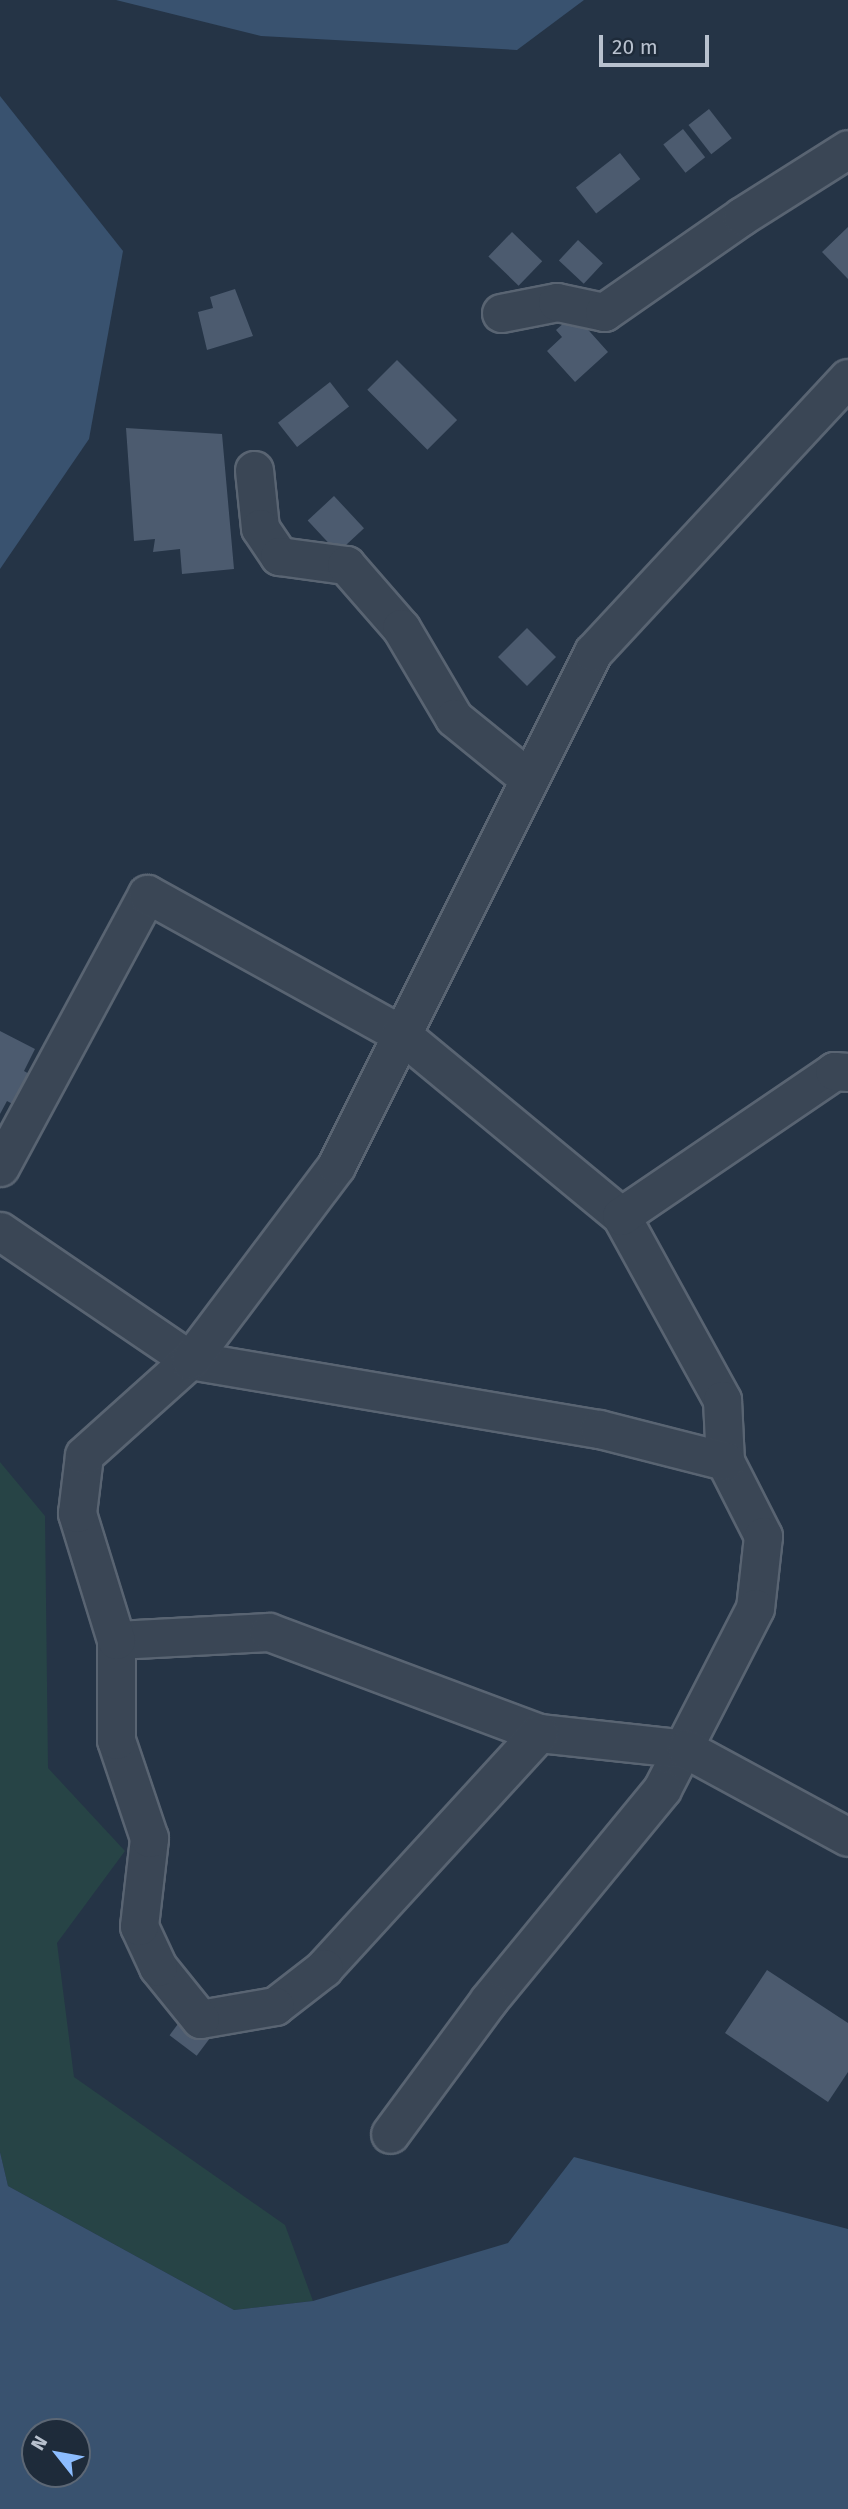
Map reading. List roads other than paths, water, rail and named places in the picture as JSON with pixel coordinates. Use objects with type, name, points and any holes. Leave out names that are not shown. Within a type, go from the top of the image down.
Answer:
[{"type":"street","points":[[501,313],[557,302],[604,312],[742,216],[848,149]]},
{"type":"street","points":[[539,1733],[324,1968],[275,2006],[201,2019],[158,1967],[139,1927],[149,1838],[116,1740],[116,1640],[77,1513],[83,1455],[190,1360],[336,1166],[593,652],[848,378]]},
{"type":"street","points":[[254,470],[260,528],[279,556],[346,565],[401,628],[454,718],[529,779]]},
{"type":"street","points":[[0,1167],[147,894],[401,1034],[621,1216],[722,1400],[725,1461],[763,1536],[755,1608],[686,1749],[662,1789],[488,2001],[390,2134]]},
{"type":"street","points":[[621,1216],[834,1071],[848,1072]]},
{"type":"street","points":[[0,1231],[190,1360],[599,1429],[725,1461]]},
{"type":"street","points":[[116,1640],[269,1632],[539,1733],[686,1749],[846,1832]]},
{"type":"water","points":[[116,0],[584,0],[517,50],[261,36]]},
{"type":"water","points":[[0,96],[123,251],[89,439],[0,569]]},
{"type":"water","points":[[0,2152],[8,2186],[234,2310],[313,2301],[508,2243],[574,2157],[848,2229],[848,2509],[0,2509]]}]
